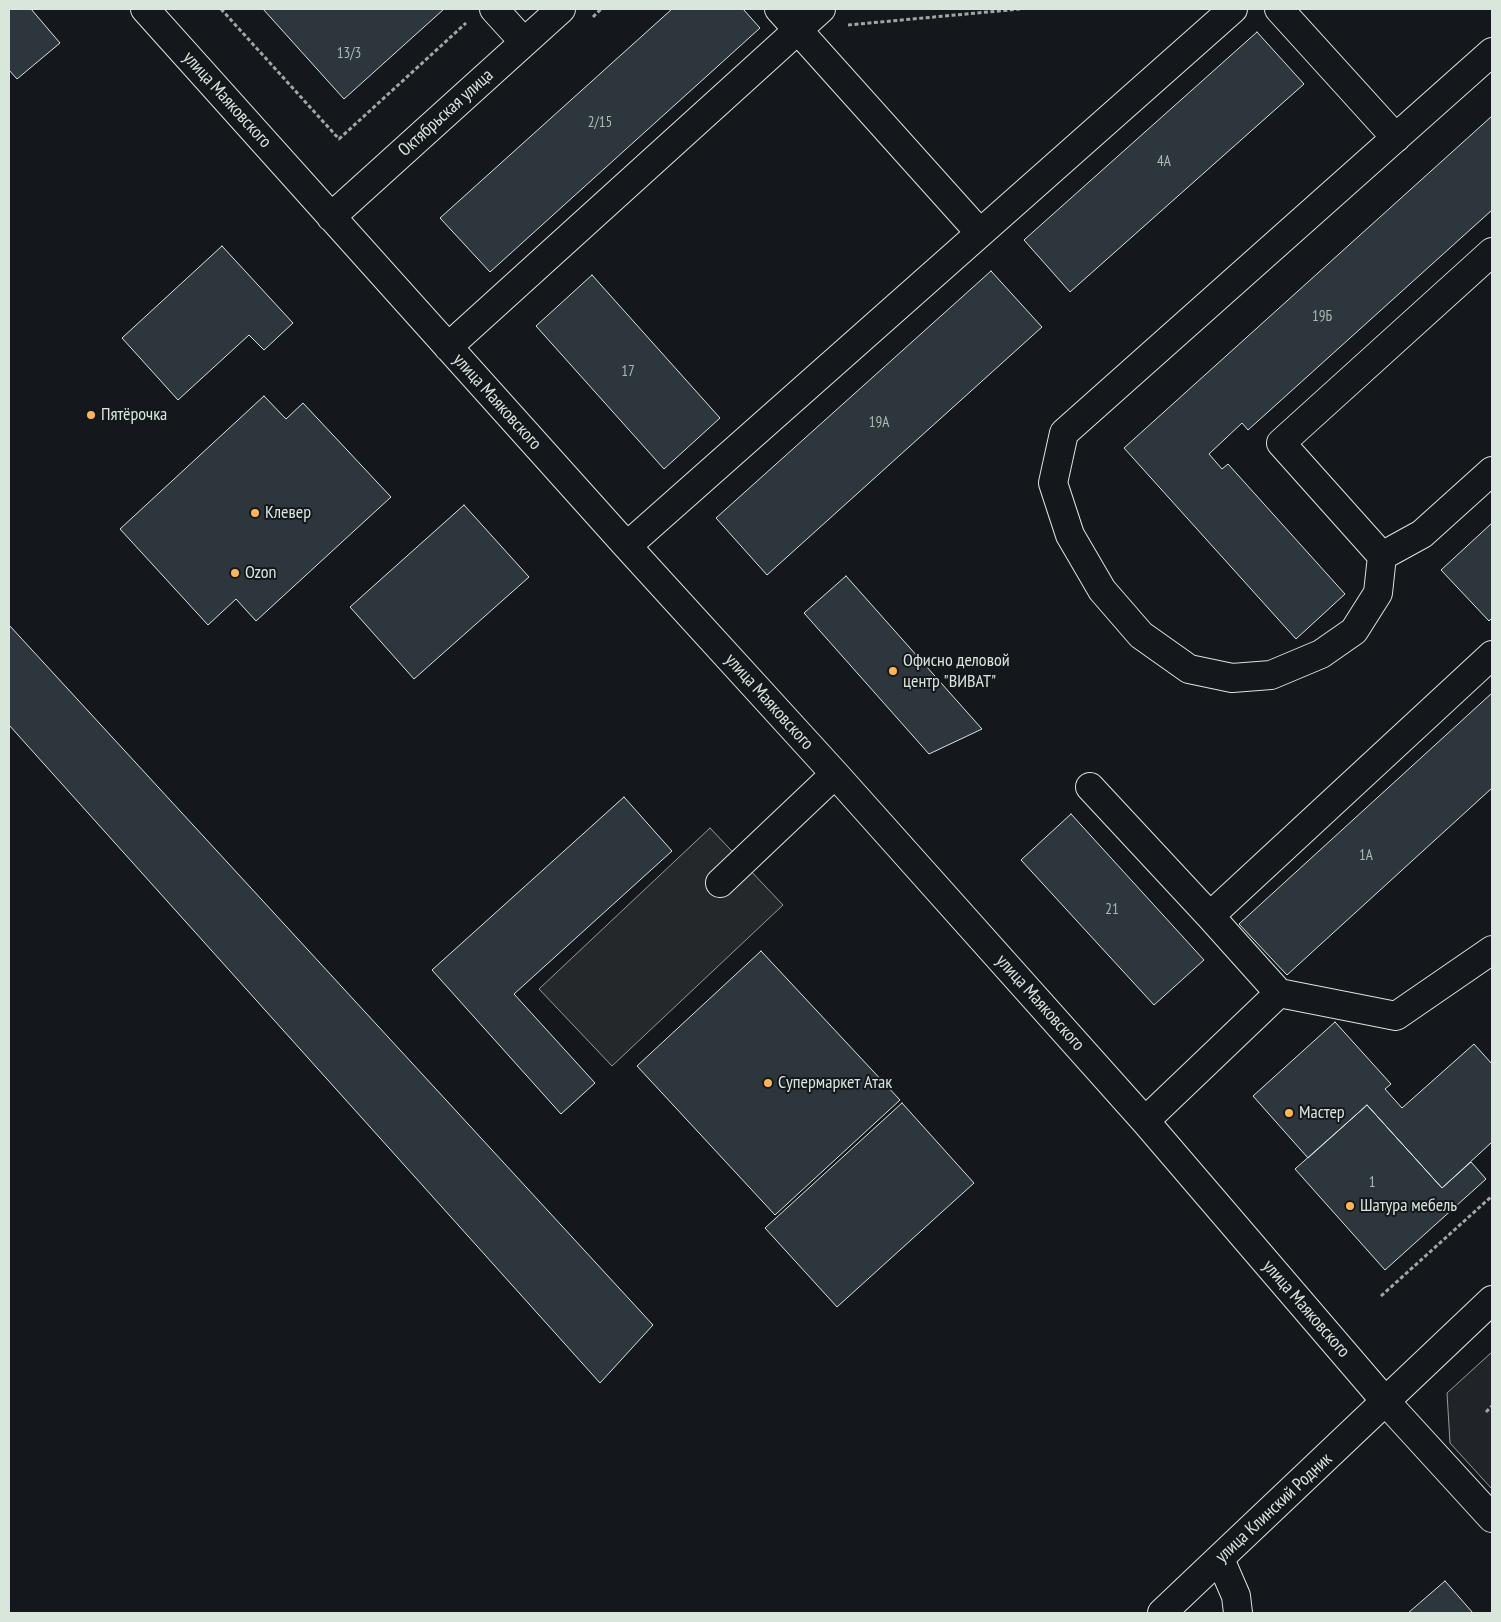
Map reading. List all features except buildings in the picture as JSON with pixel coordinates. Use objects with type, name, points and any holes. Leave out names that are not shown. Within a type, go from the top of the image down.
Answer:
[{"type":"street","name":"улица Маяковского","points":[[145,9],[627,546],[835,774],[1145,1121],[1386,1402],[1492,1518]]},
{"type":"street","points":[[494,9],[524,42]]},
{"type":"street","name":"Октябрьская улица","points":[[331,217],[561,9]]},
{"type":"street","points":[[779,9],[980,233]]},
{"type":"street","points":[[448,347],[820,9]]},
{"type":"street","points":[[627,546],[1234,9]]},
{"type":"street","points":[[1279,9],[1396,138]]},
{"type":"street","points":[[1492,52],[1064,433],[1053,483],[1070,535],[1102,590],[1141,635],[1189,669],[1232,678],[1271,675],[1321,654],[1354,631],[1378,592],[1382,556],[1282,443],[1492,252]]},
{"type":"street","points":[[1382,556],[1422,534],[1492,471]]},
{"type":"street","points":[[1210,916],[1492,655]]},
{"type":"street","points":[[720,883],[835,774]]},
{"type":"street","points":[[1090,787],[1279,993],[1396,1016],[1492,950]]},
{"type":"street","points":[[1145,1121],[1279,993]]},
{"type":"street","name":"улица Клинский Родник","points":[[1162,1613],[1492,1300]]},
{"type":"street","points":[[1220,1559],[1236,1596],[1238,1613]]},
{"type":"path","points":[[221,9],[338,139],[467,22]]},
{"type":"path","points":[[846,25],[1020,9]]},
{"type":"path","points":[[1381,1296],[1492,1196]]},
{"type":"path","points":[[1486,1412],[1492,1406]]},
{"type":"shaded area","points":[[710,828],[783,905],[612,1066],[539,989]]},
{"type":"shaded area","points":[[1492,1352],[1492,1489],[1450,1443],[1447,1393]]},
{"type":"place","name":"Пятёрочка","points":[[91,415]]},
{"type":"place","name":"Клевер","points":[[255,513]]},
{"type":"place","name":"Ozon","points":[[235,573]]},
{"type":"place","name":"Офисно деловой центр \"ВИВАТ\"","points":[[893,671]]},
{"type":"place","name":"Супермаркет Атак","points":[[768,1083]]},
{"type":"place","name":"Мастер","points":[[1289,1113]]},
{"type":"place","name":"Шатура мебель","points":[[1350,1206]]}]
